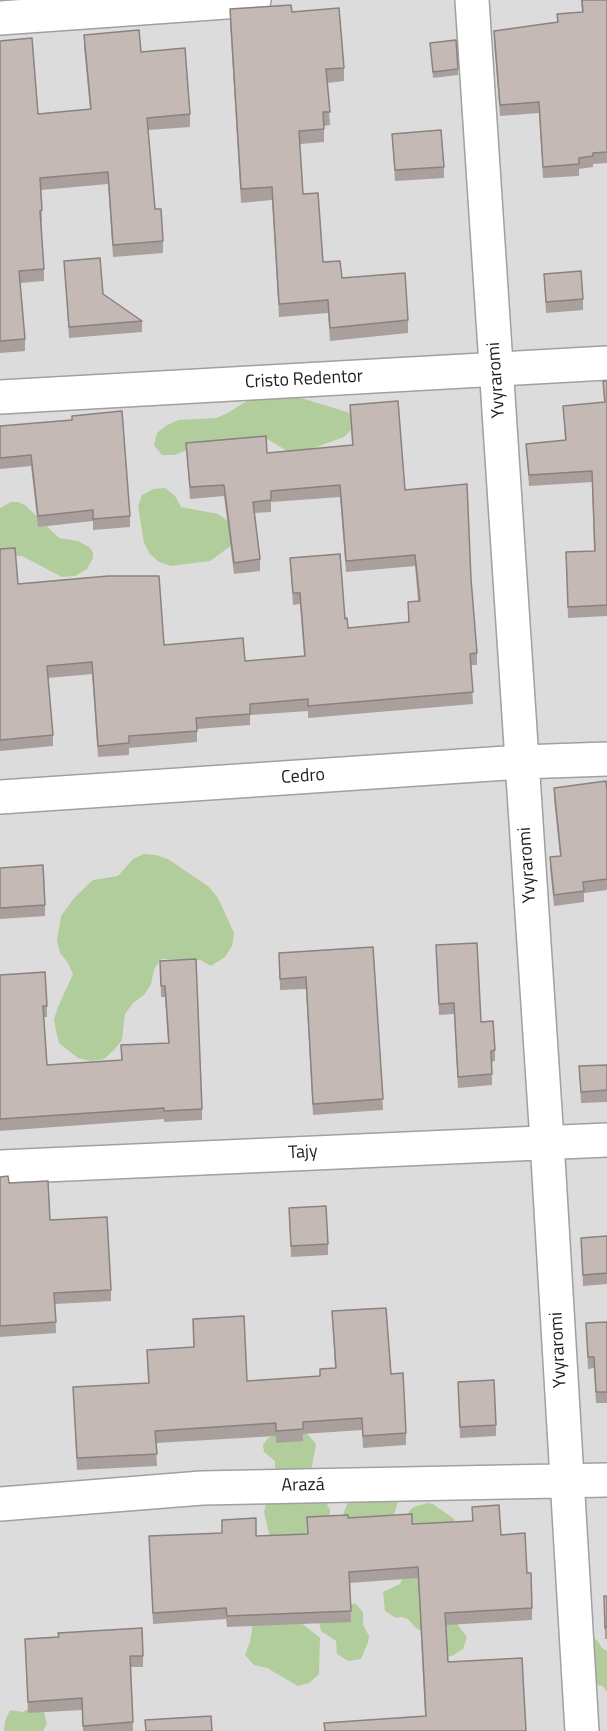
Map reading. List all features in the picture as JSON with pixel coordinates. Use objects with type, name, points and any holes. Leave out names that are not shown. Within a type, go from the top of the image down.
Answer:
[{"type":"street","points":[[0,18],[254,0]]},
{"type":"street","name":"Yvyraromi","points":[[472,0],[547,1141],[582,1731]]},
{"type":"street","name":"Cristo Redentor","points":[[0,397],[607,363]]},
{"type":"street","name":"Cedro","points":[[0,797],[521,762],[607,759]]},
{"type":"street","name":"Tajy","points":[[0,1167],[607,1140]]},
{"type":"street","name":"Arazá","points":[[0,1504],[202,1488],[607,1480]]},
{"type":"shaded area","points":[[0,0],[607,0],[607,1731],[0,1731]]},
{"type":"green space","points":[[301,398],[350,413],[353,428],[344,437],[294,455],[262,436],[198,445],[175,455],[162,455],[154,445],[157,433],[167,425],[179,420],[216,418],[250,399]]},
{"type":"green space","points":[[165,488],[175,496],[181,507],[218,514],[229,522],[232,545],[210,561],[171,566],[159,562],[150,554],[144,543],[138,506],[142,495],[153,489]]},
{"type":"green space","points":[[11,502],[25,505],[59,538],[78,541],[89,547],[93,552],[93,558],[87,569],[75,576],[62,577],[22,556],[0,554],[0,508]]},
{"type":"green space","points":[[144,854],[168,859],[209,887],[218,898],[234,933],[232,946],[225,957],[211,966],[200,960],[161,959],[144,995],[133,1003],[125,1014],[122,1040],[114,1050],[104,1059],[91,1061],[78,1058],[59,1043],[54,1019],[73,974],[60,953],[57,941],[61,916],[75,897],[93,880],[118,876],[133,859]]},
{"type":"green space","points":[[296,1429],[307,1434],[316,1444],[312,1466],[313,1476],[330,1510],[329,1521],[324,1535],[270,1538],[264,1512],[275,1472],[275,1461],[264,1452],[263,1445],[268,1438],[280,1432]]},
{"type":"green space","points":[[393,1496],[398,1501],[392,1518],[379,1516],[376,1526],[342,1517],[350,1497]]},
{"type":"green space","points":[[427,1503],[433,1504],[454,1519],[456,1525],[405,1531],[409,1511]]},
{"type":"green space","points":[[408,1567],[458,1620],[459,1627],[467,1637],[463,1649],[452,1656],[446,1657],[427,1634],[416,1628],[408,1619],[396,1618],[385,1611],[383,1592],[400,1584]]},
{"type":"green space","points":[[355,1603],[363,1612],[363,1625],[369,1636],[361,1659],[348,1661],[337,1654],[336,1641],[321,1631],[318,1618]]},
{"type":"green space","points":[[254,1616],[300,1622],[320,1638],[319,1674],[309,1683],[298,1686],[267,1668],[254,1665],[245,1655],[250,1642]]},
{"type":"green space","points":[[588,1634],[607,1651],[607,1692],[603,1686],[591,1683]]},
{"type":"green space","points":[[34,1705],[44,1712],[47,1724],[43,1731],[4,1731],[10,1710],[23,1712]]},
{"type":"building","points":[[582,0],[607,0],[607,152],[593,153],[593,156],[579,158],[579,164],[543,167],[539,102],[500,105],[494,31],[558,22],[557,14],[583,12]]},
{"type":"building","points":[[291,5],[292,12],[339,8],[344,68],[326,69],[330,112],[323,112],[324,129],[299,131],[303,194],[318,193],[323,262],[340,261],[342,278],[405,273],[408,320],[330,328],[328,300],[279,304],[272,187],[241,189],[230,9]]},
{"type":"building","points":[[139,30],[141,52],[185,48],[190,114],[147,118],[155,209],[161,209],[163,241],[113,245],[108,172],[40,178],[44,269],[19,271],[25,339],[0,341],[0,41],[32,38],[38,114],[91,109],[84,35]]},
{"type":"building","points":[[456,40],[458,69],[433,72],[430,43]]},
{"type":"building","points":[[441,130],[444,167],[395,170],[392,134]]},
{"type":"building","points":[[100,258],[103,294],[142,321],[69,327],[64,261]]},
{"type":"building","points":[[581,271],[583,299],[546,302],[544,274]]},
{"type":"building","points":[[603,381],[607,381],[607,605],[568,607],[566,552],[595,551],[592,471],[529,475],[526,444],[566,440],[563,406],[605,402]]},
{"type":"building","points":[[398,401],[405,490],[467,484],[477,653],[470,654],[473,692],[308,706],[308,699],[250,704],[250,714],[196,718],[197,731],[129,736],[129,743],[98,746],[92,662],[47,666],[53,735],[0,740],[0,549],[15,548],[18,584],[108,576],[159,576],[164,645],[243,638],[245,661],[305,656],[300,593],[293,593],[290,558],[340,554],[345,619],[347,618],[348,628],[409,622],[408,602],[420,601],[415,555],[346,561],[340,485],[271,491],[271,500],[253,502],[260,559],[234,563],[224,485],[190,487],[186,443],[266,436],[267,453],[353,445],[350,405]]},
{"type":"building","points":[[122,411],[130,516],[93,519],[93,510],[38,516],[31,455],[0,458],[0,426],[72,420],[72,416]]},
{"type":"building","points":[[606,781],[607,879],[583,882],[584,891],[554,895],[550,857],[561,856],[554,788]]},
{"type":"building","points":[[43,865],[45,905],[0,908],[0,868]]},
{"type":"building","points":[[477,943],[481,1022],[493,1021],[495,1050],[491,1051],[492,1074],[458,1077],[454,1003],[439,1004],[436,945]]},
{"type":"building","points":[[373,947],[383,1099],[313,1104],[306,977],[280,979],[279,953]]},
{"type":"building","points":[[196,959],[202,1109],[164,1111],[164,1108],[0,1119],[0,975],[45,972],[47,1006],[43,1006],[47,1065],[122,1060],[121,1045],[169,1043],[165,986],[161,986],[160,961]]},
{"type":"building","points":[[607,1065],[607,1090],[581,1092],[579,1066]]},
{"type":"building","points":[[8,1176],[9,1183],[48,1181],[50,1220],[107,1217],[111,1290],[54,1293],[56,1322],[0,1326],[0,1177]]},
{"type":"building","points":[[326,1206],[328,1244],[291,1246],[289,1208]]},
{"type":"building","points":[[607,1236],[607,1273],[583,1275],[581,1238]]},
{"type":"building","points":[[386,1308],[391,1374],[403,1373],[406,1433],[363,1436],[362,1418],[303,1422],[303,1429],[276,1431],[276,1423],[155,1431],[157,1454],[77,1458],[73,1387],[149,1383],[147,1350],[194,1347],[193,1319],[244,1316],[247,1381],[320,1376],[320,1369],[336,1368],[332,1311]]},
{"type":"building","points":[[607,1322],[607,1392],[596,1392],[594,1357],[588,1357],[586,1323]]},
{"type":"building","points":[[494,1380],[496,1425],[460,1427],[458,1382]]},
{"type":"building","points":[[499,1505],[501,1535],[525,1533],[527,1573],[531,1573],[532,1608],[445,1613],[448,1662],[522,1658],[526,1731],[325,1731],[324,1723],[426,1716],[418,1567],[349,1572],[351,1611],[227,1616],[226,1608],[153,1613],[149,1536],[222,1533],[222,1520],[256,1518],[256,1536],[308,1534],[307,1517],[348,1515],[348,1518],[412,1514],[412,1524],[473,1521],[472,1507]]},
{"type":"building","points":[[604,1596],[607,1596],[607,1627],[605,1628]]},
{"type":"building","points":[[142,1628],[143,1656],[130,1656],[133,1722],[83,1726],[82,1698],[28,1702],[25,1639],[59,1637],[58,1633]]},
{"type":"building","points":[[211,1716],[212,1731],[146,1731],[145,1720]]}]
